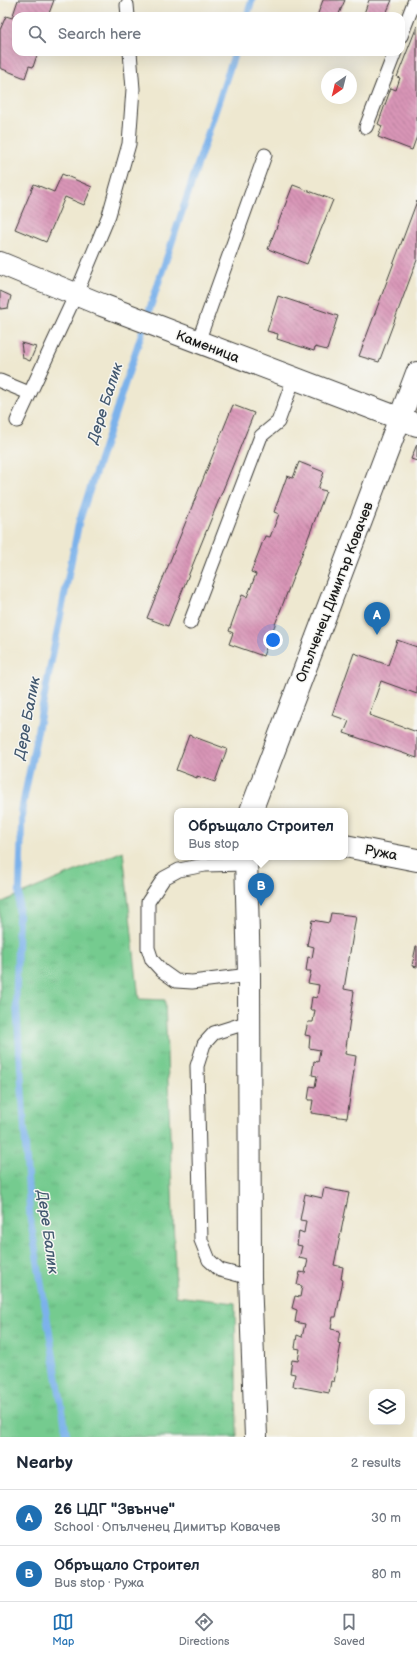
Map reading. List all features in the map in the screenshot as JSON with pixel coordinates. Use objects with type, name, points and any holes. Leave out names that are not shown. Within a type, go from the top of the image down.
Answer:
[{"type":"street","name":"Каменица","points":[[0,263],[192,340],[409,422]]},
{"type":"street","name":"Опълченец Димитър Ковачев","points":[[252,808],[409,422],[417,373]]},
{"type":"street","name":"Ружа","points":[[348,847],[417,860]]},
{"type":"street","points":[[246,860],[249,975],[250,1278],[256,1437]]},
{"type":"lane","points":[[405,26],[415,0]]},
{"type":"lane","points":[[16,421],[76,294],[109,215],[129,144],[133,90],[130,56]]},
{"type":"lane","points":[[366,127],[393,56]]},
{"type":"lane","points":[[192,340],[265,155]]},
{"type":"lane","points":[[190,623],[260,436],[278,422],[294,378]]},
{"type":"lane","points":[[0,381],[29,393]]},
{"type":"lane","points":[[246,860],[179,870],[164,878],[148,902],[148,948],[152,960],[162,971],[176,981],[192,982],[249,975]]},
{"type":"lane","points":[[249,1022],[214,1033],[204,1044],[197,1066],[200,1240],[209,1260],[220,1270],[250,1278]]},
{"type":"green space","points":[[123,851],[139,999],[165,1000],[176,1296],[235,1303],[237,1437],[0,1437],[0,903]]},
{"type":"building","points":[[18,0],[54,0],[50,12],[14,12]]},
{"type":"building","points":[[323,0],[345,0],[340,12],[318,12]]},
{"type":"building","points":[[369,0],[392,0],[387,12],[364,12]]},
{"type":"building","points":[[6,16],[12,18],[12,56],[37,56],[33,67],[29,66],[25,78],[0,68],[0,30]]},
{"type":"building","points":[[417,26],[417,136],[412,150],[378,137],[382,126],[378,124],[391,88],[396,90],[400,78],[397,77]]},
{"type":"building","points":[[62,174],[92,187],[84,205],[65,197],[46,242],[15,229],[34,184],[54,192]]},
{"type":"building","points":[[293,185],[333,200],[307,264],[268,249]]},
{"type":"building","points":[[417,201],[417,260],[379,362],[359,356]]},
{"type":"building","points":[[0,291],[11,296],[8,308],[0,309]]},
{"type":"building","points":[[278,296],[338,316],[327,350],[315,347],[314,351],[277,339],[278,334],[267,331]]},
{"type":"building","points":[[21,343],[36,347],[30,361],[23,358]]},
{"type":"building","points":[[233,405],[254,413],[168,626],[147,618]]},
{"type":"building","points":[[417,444],[417,461],[411,459]]},
{"type":"building","points":[[299,462],[324,472],[318,489],[326,491],[263,656],[229,644],[233,633],[229,631],[242,595],[247,597],[256,574],[251,572],[265,536],[270,537],[279,514],[274,512],[287,476],[293,478]]},
{"type":"building","points":[[397,640],[417,647],[417,694],[381,681],[369,715],[417,732],[417,758],[344,733],[349,721],[332,715],[354,653],[388,665]]},
{"type":"building","points":[[189,735],[227,749],[215,782],[197,776],[197,778],[176,770]]},
{"type":"building","points":[[331,913],[356,916],[344,989],[354,991],[345,1054],[356,1056],[347,1118],[311,1113],[313,1100],[308,1100],[310,1086],[315,1087],[317,1076],[312,1075],[314,1061],[318,1062],[320,1050],[309,1048],[310,1036],[305,1035],[308,1022],[313,1022],[315,1010],[310,1010],[312,997],[317,998],[319,985],[308,983],[311,971],[306,971],[308,957],[312,958],[314,947],[307,945],[312,920],[329,923]]},
{"type":"building","points":[[417,946],[417,967],[412,966]]},
{"type":"building","points":[[324,1188],[349,1193],[334,1265],[343,1267],[341,1279],[343,1280],[336,1317],[333,1317],[331,1329],[340,1331],[338,1343],[341,1344],[334,1382],[331,1381],[329,1393],[293,1386],[295,1374],[290,1373],[292,1360],[298,1361],[300,1349],[295,1348],[297,1335],[302,1337],[305,1324],[295,1322],[297,1310],[292,1308],[295,1296],[300,1297],[302,1286],[297,1285],[300,1272],[305,1273],[308,1260],[299,1258],[302,1246],[297,1245],[299,1231],[304,1233],[306,1221],[300,1220],[305,1194],[322,1198]]},
{"type":"waterway","name":"Дере Балик","points":[[248,12],[252,0]]},
{"type":"waterway","name":"Дере Балик","points":[[67,1437],[30,1217],[16,996],[22,809],[79,522],[234,56]]},
{"type":"place","name":"26 ЦДГ \"Звънче\"","points":[[377,635]]},
{"type":"place","name":"Обръщало Строител","points":[[261,906]]}]
